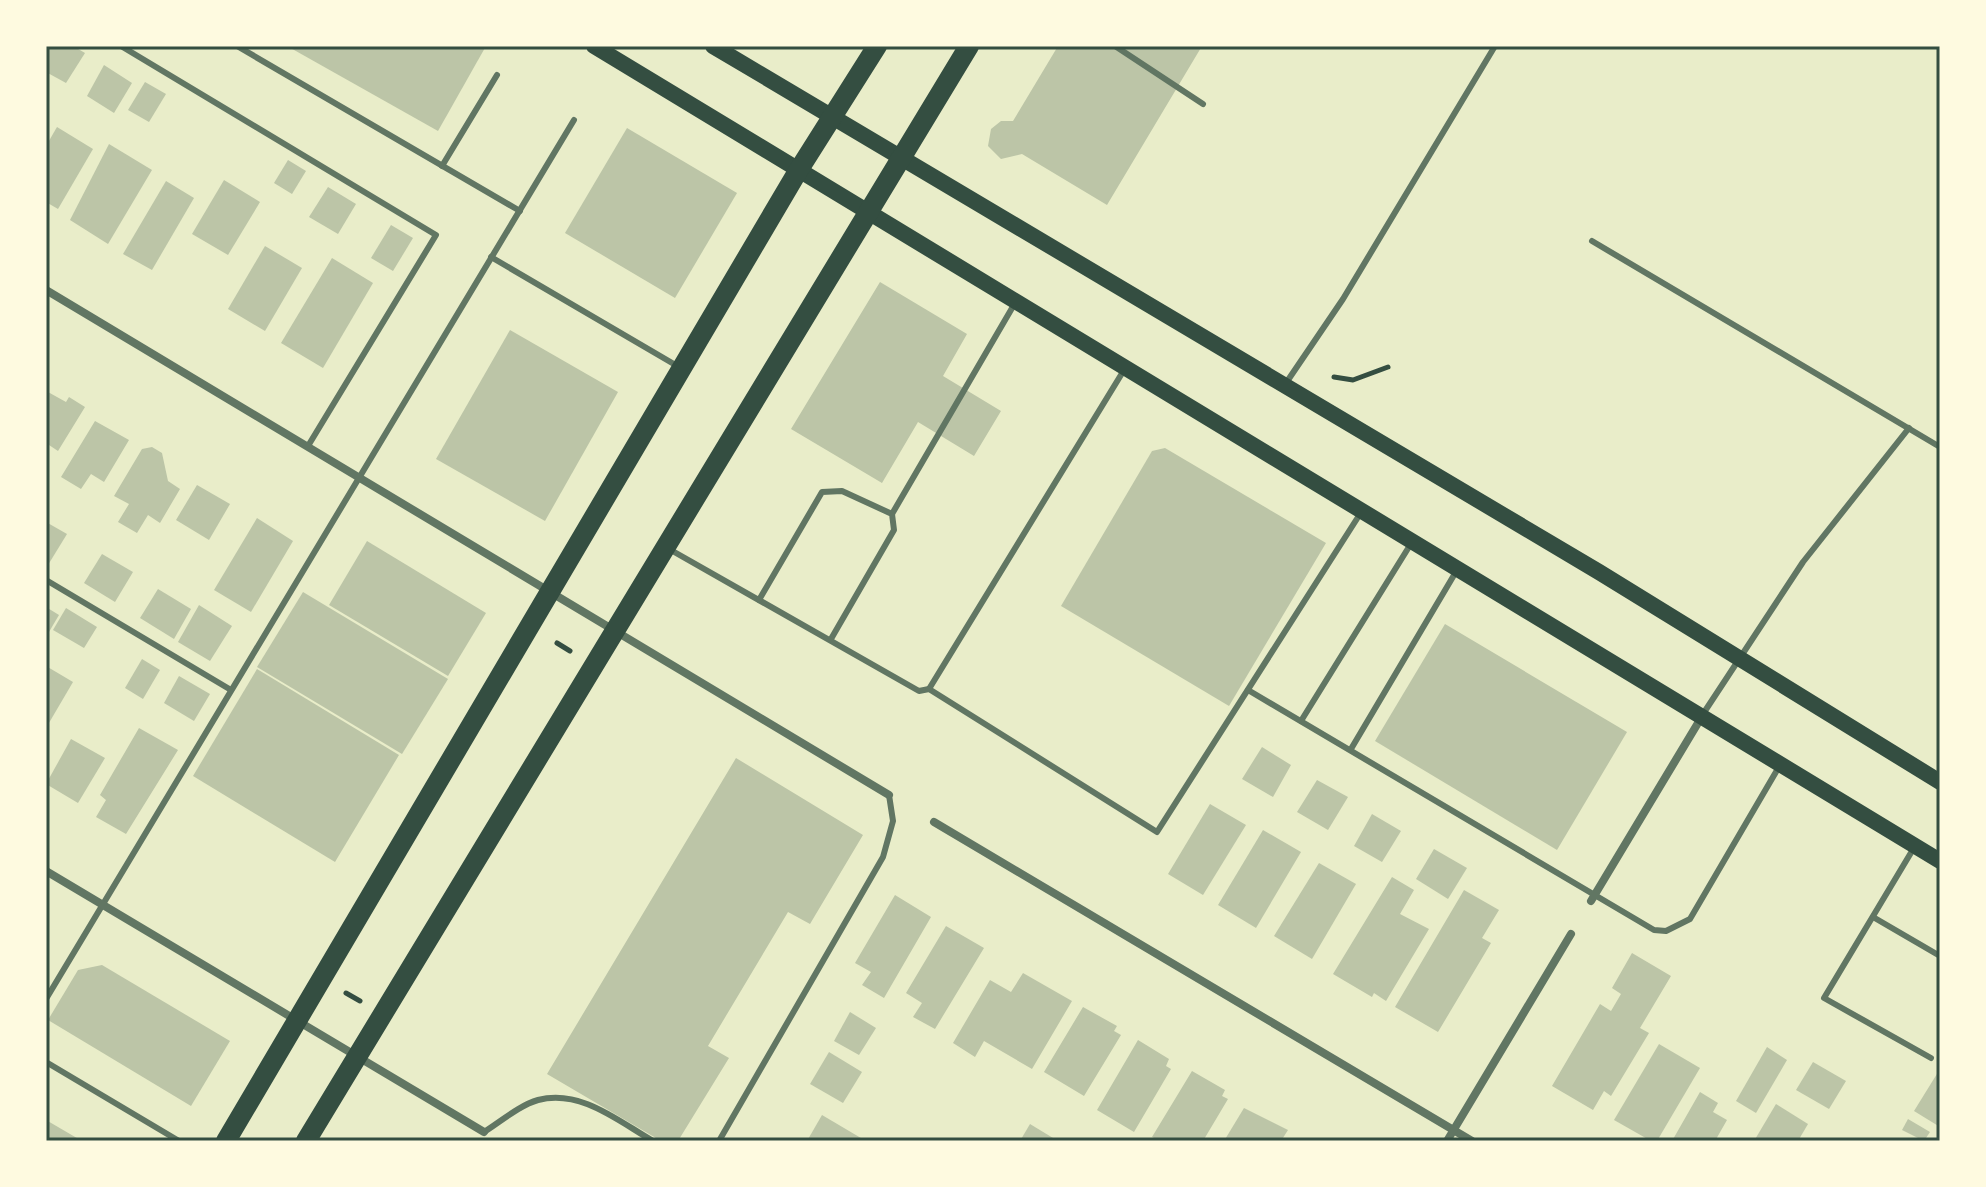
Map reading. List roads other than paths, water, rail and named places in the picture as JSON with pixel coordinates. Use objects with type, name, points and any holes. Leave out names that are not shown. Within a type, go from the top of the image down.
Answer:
[{"type":"main road","points":[[594,46],[1124,370],[1940,861]]},
{"type":"main road","points":[[713,46],[1739,656],[1940,782]]},
{"type":"main road","points":[[226,1141],[798,171],[877,46]]},
{"type":"main road","points":[[306,1141],[969,46]]},
{"type":"street","points":[[46,290],[889,795]]},
{"type":"street","points":[[1593,898],[1701,718]]},
{"type":"street","points":[[934,822],[1472,1141]]},
{"type":"street","points":[[46,871],[484,1132]]},
{"type":"street","points":[[1447,1141],[1571,934]]},
{"type":"lane","points":[[121,46],[436,235],[308,446]]},
{"type":"lane","points":[[237,46],[520,211]]},
{"type":"lane","points":[[1115,46],[1203,104]]},
{"type":"lane","points":[[1283,387],[1343,299],[1495,46]]},
{"type":"lane","points":[[442,166],[497,75]]},
{"type":"lane","points":[[46,999],[574,120]]},
{"type":"lane","points":[[1592,241],[1940,447]]},
{"type":"lane","points":[[491,257],[682,369]]},
{"type":"lane","points":[[831,639],[894,530],[892,514],[1015,303]]},
{"type":"lane","points":[[929,689],[1124,370]]},
{"type":"lane","points":[[1701,718],[1803,562],[1909,428]]},
{"type":"lane","points":[[759,600],[822,492],[842,491],[892,514]]},
{"type":"lane","points":[[666,547],[919,691],[929,689],[1157,832],[1362,512]]},
{"type":"lane","points":[[1301,721],[1412,542]]},
{"type":"lane","points":[[1351,749],[1458,570]]},
{"type":"lane","points":[[46,580],[231,690]]},
{"type":"lane","points":[[1248,690],[1351,749],[1593,898],[1654,930],[1666,931],[1690,919],[1780,765]]},
{"type":"lane","points":[[719,1141],[883,857],[893,821],[889,795]]},
{"type":"lane","points":[[1915,846],[1824,998],[1931,1058]]},
{"type":"lane","points":[[1873,917],[1940,956]]},
{"type":"lane","points":[[46,1062],[179,1141]]},
{"type":"lane","points":[[484,1132],[537,1100],[563,1098],[587,1102],[653,1141]]}]
